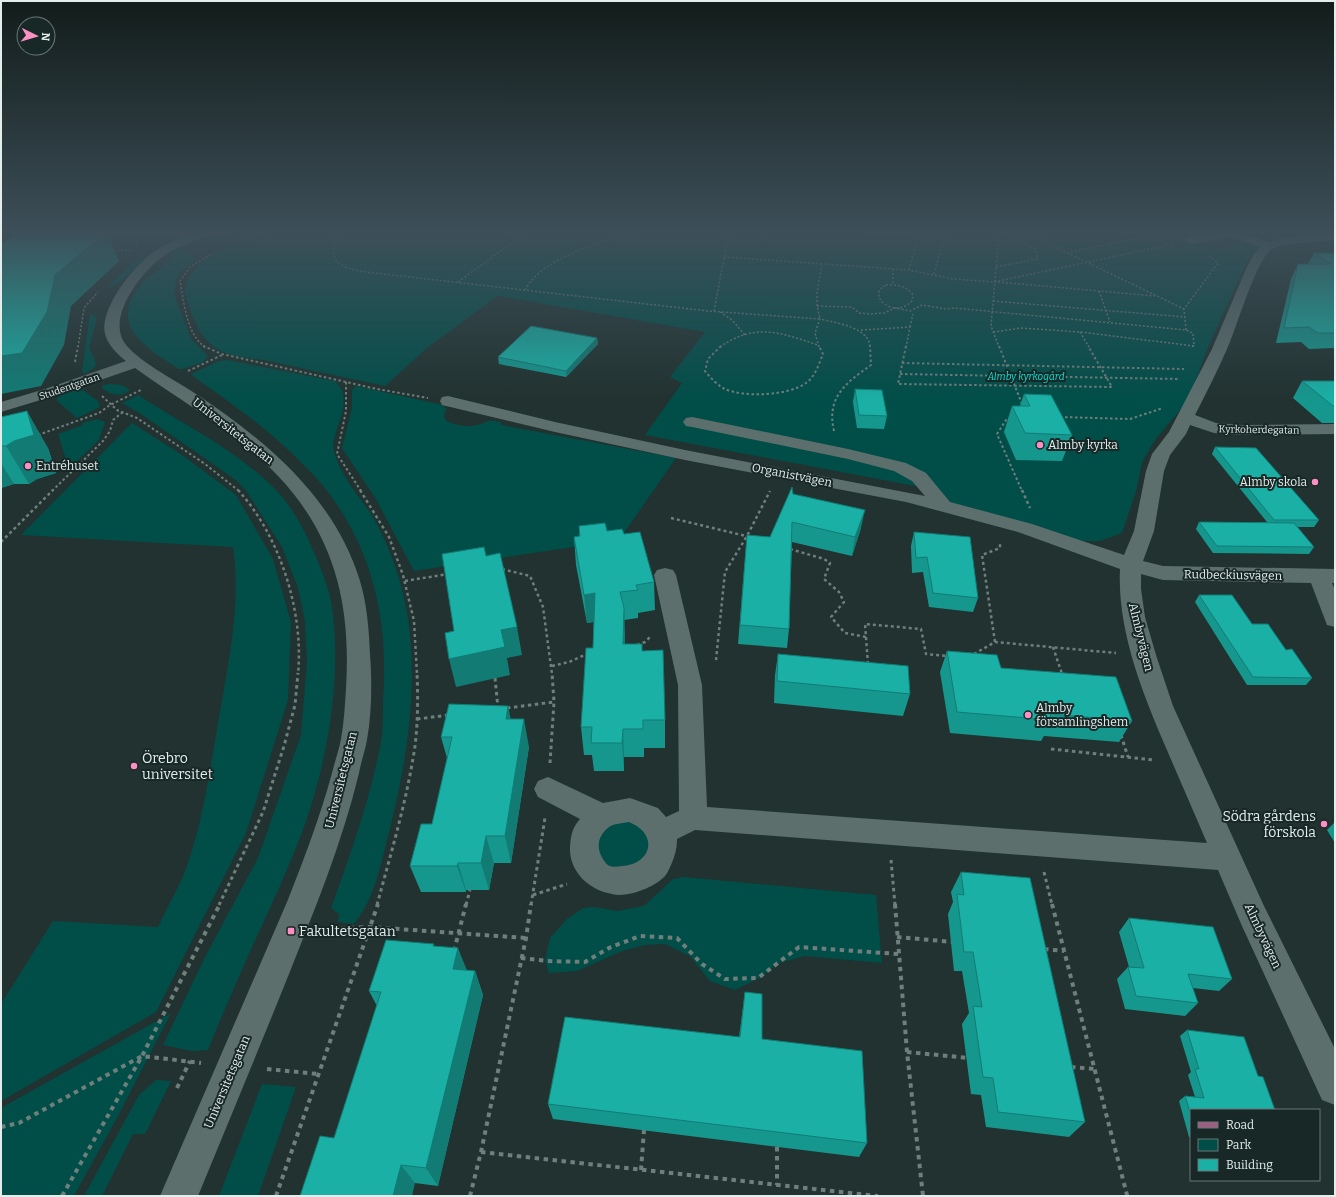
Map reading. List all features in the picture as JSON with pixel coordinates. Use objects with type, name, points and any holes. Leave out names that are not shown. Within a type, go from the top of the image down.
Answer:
[{"type":"street","name":"Universitetsgatan","points":[[128,288],[121,296],[114,312],[111,328],[117,344],[137,362],[255,445],[286,474],[313,504],[326,524],[349,579],[356,611],[359,648],[358,698],[353,742],[338,806],[314,873],[179,1196]]},
{"type":"street","name":"Almbyvägen","points":[[1244,288],[1220,349],[1176,412],[1177,434],[1161,454],[1155,471],[1144,531],[1131,565],[1130,589],[1134,617],[1144,655],[1161,706],[1253,916],[1335,1087]]},
{"type":"street","name":"Studentgatan","points":[[1,407],[83,382],[137,362]]},
{"type":"street","name":"Organistvägen","points":[[448,401],[555,427],[779,473],[908,497],[1000,521],[1131,565]]},
{"type":"street","name":"Kyrkoherdegatan","points":[[1176,412],[1214,428],[1242,430],[1335,429]]},
{"type":"street","points":[[692,422],[848,454],[900,467],[919,477],[943,506]]},
{"type":"street","name":"Rudbeckiusvägen","points":[[1131,565],[1163,573],[1327,576]]},
{"type":"street","points":[[664,575],[690,685],[693,818]]},
{"type":"street","points":[[1327,576],[1335,619]]},
{"type":"street","points":[[548,789],[602,816]]},
{"type":"street","points":[[630,810],[648,816],[662,832],[663,850],[654,868],[636,879],[613,881],[596,874],[584,857],[585,834],[602,816],[630,810]]},
{"type":"street","points":[[662,832],[693,818],[1228,858]]},
{"type":"path","points":[[181,288],[185,308],[198,341],[204,346],[222,354],[376,389],[448,401]]},
{"type":"path","points":[[507,288],[720,312],[820,319],[860,330],[910,327]]},
{"type":"path","points":[[714,311],[718,288]]},
{"type":"path","points":[[818,288],[817,306],[820,319],[816,325],[815,338],[823,354],[807,382],[784,392],[755,394],[729,391],[717,384],[705,371],[707,360],[720,348],[737,337],[776,332],[818,345]]},
{"type":"path","points":[[881,288],[879,292],[882,305],[910,311],[922,306],[946,309],[954,308],[1186,330],[1193,333],[1194,346],[1192,351]]},
{"type":"path","points":[[817,306],[852,306],[860,313],[884,313],[909,304],[913,300],[913,295],[902,288]]},
{"type":"path","points":[[994,288],[991,326],[1024,408]]},
{"type":"path","points":[[1062,288],[1157,296]]},
{"type":"path","points":[[1140,288],[1184,309]]},
{"type":"path","points":[[1186,330],[1184,309],[1200,288]]},
{"type":"path","points":[[62,1196],[142,1056],[214,916],[263,812],[284,746],[295,705],[300,654],[294,609],[286,573],[264,528],[247,500],[234,486],[205,464],[138,418],[110,405],[107,400],[73,376],[84,308],[101,289]]},
{"type":"path","points":[[1099,291],[1110,322]]},
{"type":"path","points":[[993,301],[1185,317]]},
{"type":"path","points":[[720,312],[732,320],[745,336]]},
{"type":"path","points":[[913,314],[898,384],[1112,387],[1080,332]]},
{"type":"path","points":[[994,332],[1021,328],[1080,332],[1220,349]]},
{"type":"path","points":[[848,454],[836,440],[832,425],[832,406],[838,393],[856,376],[871,365],[870,341],[860,330]]},
{"type":"path","points":[[35,436],[100,413],[110,405],[222,354]]},
{"type":"path","points":[[902,363],[1186,369],[1185,374]]},
{"type":"path","points":[[900,374],[1183,379],[1181,386]]},
{"type":"path","points":[[1,542],[103,441],[110,431],[113,420],[123,412]]},
{"type":"path","points":[[1058,417],[1130,420],[1176,412]]},
{"type":"path","points":[[1012,416],[1006,420],[997,434],[1041,534]]},
{"type":"path","points":[[716,660],[725,572],[747,536],[779,473]]},
{"type":"path","points":[[671,518],[755,539]]},
{"type":"path","points":[[995,642],[982,556],[1000,548],[1000,521]]},
{"type":"path","points":[[786,548],[824,559],[830,563],[830,567],[824,575],[824,579],[833,585],[843,598],[844,602],[831,617],[841,632],[866,637]]},
{"type":"path","points":[[470,1196],[481,1152],[526,938],[548,789],[554,702],[552,666],[543,607],[530,576],[496,568]]},
{"type":"path","points":[[405,581],[456,573]]},
{"type":"path","points":[[632,647],[645,642],[674,613]]},
{"type":"path","points":[[868,667],[865,624],[921,629],[926,654],[953,657]]},
{"type":"path","points":[[973,655],[995,642],[1144,655]]},
{"type":"path","points":[[1053,647],[1061,675],[1067,677]]},
{"type":"path","points":[[552,666],[569,662],[586,653],[594,652]]},
{"type":"path","points":[[495,678],[498,715]]},
{"type":"path","points":[[491,710],[554,702]]},
{"type":"path","points":[[417,719],[454,715]]},
{"type":"path","points":[[1121,734],[1128,757]]},
{"type":"path","points":[[1051,749],[1186,763]]},
{"type":"path","points":[[888,832],[907,1052],[923,1196]]},
{"type":"path","points":[[1037,844],[1127,1195],[1126,1196]]},
{"type":"path","points":[[452,958],[470,890]]},
{"type":"path","points":[[317,930],[370,927],[459,932],[526,938]]},
{"type":"path","points":[[522,958],[547,961],[585,962],[611,947],[640,936],[676,938],[702,964],[725,979],[758,978],[799,947],[898,954]]},
{"type":"path","points":[[897,936],[958,943]]},
{"type":"path","points":[[1036,948],[1065,950]]},
{"type":"path","points":[[907,1052],[975,1059]]},
{"type":"path","points":[[1,1128],[19,1123],[142,1056]]},
{"type":"path","points":[[177,1088],[190,1062]]},
{"type":"path","points":[[1068,1066],[1095,1069]]},
{"type":"path","points":[[640,1170],[644,1130]]},
{"type":"path","points":[[776,1185],[777,1147]]},
{"type":"path","points":[[481,1152],[878,1196]]},
{"type":"green space","points":[[139,288],[175,288],[174,294],[191,339],[208,356],[203,362],[179,369],[154,352],[135,334],[129,323],[128,311],[132,298]]},
{"type":"green space","name":"Almby kyrkogård","points":[[186,288],[1235,288],[1208,347],[1190,396],[1155,440],[1142,462],[1137,488],[1122,533],[1100,541],[1083,541],[948,504],[926,488],[645,435],[682,383],[670,377],[705,332],[498,296],[428,347],[385,386],[221,351],[215,348],[203,336],[197,325],[185,291]]},
{"type":"green space","points":[[90,313],[97,318],[89,347],[96,363],[95,367],[85,374],[82,372]]},
{"type":"green space","points":[[227,360],[335,381],[341,389],[344,398],[343,408],[333,444],[334,452],[345,477],[371,514],[381,533],[395,566],[404,600],[410,634],[412,670],[411,705],[407,741],[394,811],[378,876],[366,906],[354,924],[338,922],[339,914],[331,908],[366,805],[382,737],[384,671],[383,641],[380,613],[374,585],[365,557],[353,531],[338,506],[319,481],[289,450],[267,431],[191,374],[219,361]]},
{"type":"green space","points":[[103,385],[122,385],[130,390],[119,395],[112,394],[102,388]]},
{"type":"green space","points":[[356,386],[443,405],[446,409],[444,416],[446,421],[457,425],[473,426],[490,421],[496,421],[501,422],[501,425],[676,458],[619,540],[414,571],[376,499],[342,448],[352,408],[352,390]]},
{"type":"green space","points":[[80,388],[98,401],[100,407],[77,418],[56,400],[61,395]]},
{"type":"green space","points":[[138,395],[241,460],[272,486],[285,500],[301,524],[318,562],[331,601],[334,628],[335,657],[331,716],[313,801],[292,858],[235,985],[208,1050],[192,1051],[163,1045],[204,959],[258,858],[301,735],[307,662],[305,621],[298,588],[282,547],[247,492],[237,481],[141,414],[122,403]]},
{"type":"green space","points":[[97,419],[105,422],[99,440],[69,469],[58,434],[83,425],[82,423]]},
{"type":"green space","points":[[132,423],[182,455],[236,495],[273,559],[291,622],[288,700],[246,833],[156,1012],[1,1101],[1,1004],[53,921],[158,927],[181,881],[189,861],[206,795],[228,667],[233,627],[236,587],[233,547],[21,535]]},
{"type":"green space","points":[[616,817],[652,830],[645,865],[605,869],[593,836]]},
{"type":"green space","points":[[684,877],[876,895],[882,963],[805,956],[779,963],[761,977],[735,990],[710,981],[690,956],[665,944],[645,945],[622,951],[577,971],[549,973],[545,960],[550,938],[567,919],[583,908],[595,907],[617,911],[644,906],[673,879]]},
{"type":"green space","points":[[171,1013],[119,1114],[74,1196],[1,1196],[1,1108]]},
{"type":"green space","points":[[156,1080],[171,1081],[145,1134],[133,1134],[102,1196],[84,1196],[139,1095]]},
{"type":"green space","points":[[262,1084],[296,1087],[258,1196],[219,1196]]},
{"type":"building","points":[[1,288],[52,288],[47,312],[22,353],[1,356]]},
{"type":"building","points":[[1293,288],[1335,288],[1335,333],[1318,333],[1309,327],[1284,328]]},
{"type":"building","points":[[531,326],[597,338],[566,371],[498,357]]},
{"type":"building","points":[[1302,381],[1335,381],[1335,406],[1333,406]]},
{"type":"building","points":[[855,389],[882,390],[887,416],[859,415]]},
{"type":"building","points":[[1024,394],[1051,395],[1072,435],[1025,433],[1012,406],[1030,406]]},
{"type":"building","points":[[27,411],[34,435],[14,441],[6,446],[1,446],[1,417]]},
{"type":"building","points":[[1215,447],[1256,448],[1319,520],[1274,520]]},
{"type":"building","points":[[792,487],[793,494],[865,510],[855,537],[792,522],[789,629],[740,625],[747,535],[770,537]]},
{"type":"building","points":[[1199,522],[1294,523],[1314,547],[1217,546]]},
{"type":"building","points":[[605,523],[607,531],[622,529],[624,534],[640,532],[654,582],[636,585],[638,590],[620,592],[624,608],[623,644],[642,644],[642,651],[663,650],[665,720],[643,720],[643,729],[623,729],[622,743],[591,743],[592,727],[581,727],[586,648],[593,648],[595,593],[584,595],[574,537],[580,536],[579,526]]},
{"type":"building","points":[[914,532],[970,537],[978,598],[933,593],[927,557],[916,558]]},
{"type":"building","points":[[484,547],[486,556],[500,553],[517,627],[501,630],[505,647],[449,659],[445,633],[454,631],[442,554]]},
{"type":"building","points":[[1199,595],[1232,595],[1252,624],[1268,624],[1286,650],[1292,649],[1312,678],[1253,677]]},
{"type":"building","points":[[947,651],[997,655],[1001,668],[1116,677],[1132,721],[1050,714],[1051,720],[957,712]]},
{"type":"building","points":[[778,654],[908,666],[910,694],[777,681]]},
{"type":"building","points":[[449,704],[508,706],[506,719],[524,719],[505,836],[486,836],[481,863],[458,863],[457,866],[410,866],[421,824],[432,824],[452,737],[441,737]]},
{"type":"building","points":[[961,872],[1030,878],[1085,1122],[998,1112],[993,1078],[983,1077],[973,1006],[982,1007],[973,952],[964,952],[957,894],[964,895]]},
{"type":"building","points":[[1129,918],[1213,927],[1232,979],[1188,974],[1198,1003],[1136,996],[1128,967],[1144,968]]},
{"type":"building","points":[[386,940],[434,944],[433,946],[458,948],[453,969],[475,971],[426,1168],[401,1165],[393,1196],[300,1196],[320,1136],[334,1138],[381,992],[369,991]]},
{"type":"building","points":[[745,992],[762,994],[762,1039],[862,1051],[867,1143],[548,1104],[565,1017],[740,1037]]},
{"type":"building","points":[[1187,1030],[1244,1037],[1258,1076],[1263,1077],[1275,1109],[1190,1109],[1190,1112],[1185,1096],[1204,1098],[1195,1069],[1199,1069]]},
{"type":"place","name":"Almby kyrka","points":[[1040,445]]},
{"type":"place","name":"Entréhuset","points":[[28,466]]},
{"type":"place","name":"Almby skola","points":[[1315,482]]},
{"type":"place","name":"Almby församlingshem","points":[[1028,715]]},
{"type":"place","name":"Örebro universitet","points":[[134,766]]},
{"type":"place","name":"Södra gårdens förskola","points":[[1324,824]]},
{"type":"place","name":"Fakultetsgatan","points":[[291,931]]}]
